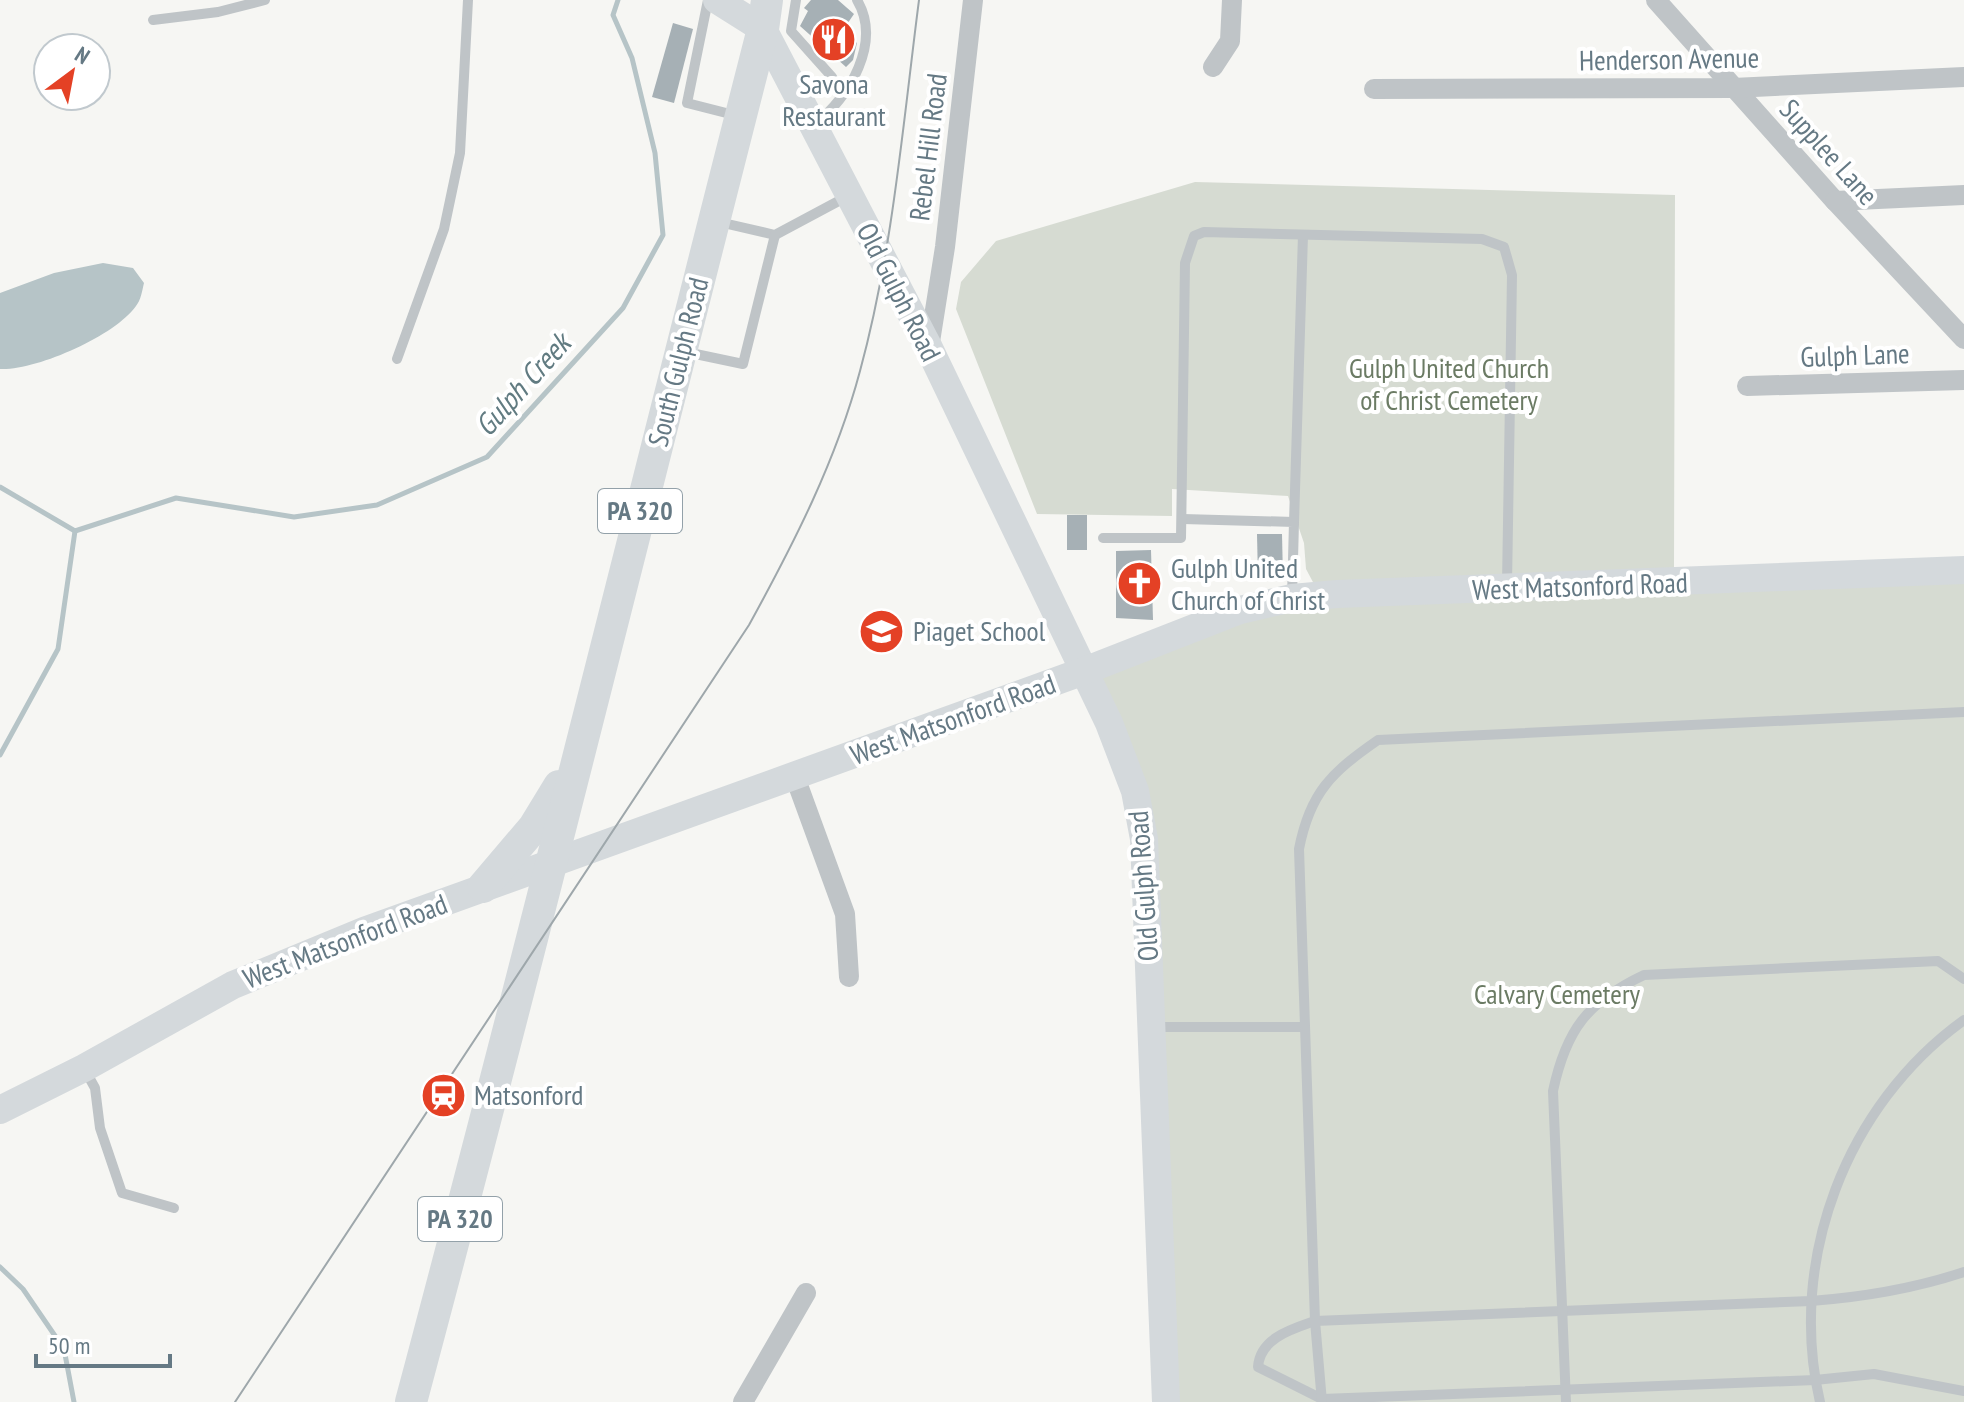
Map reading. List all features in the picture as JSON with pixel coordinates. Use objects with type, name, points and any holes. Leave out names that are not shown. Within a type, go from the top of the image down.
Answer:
[{"type":"main road","points":[[717,0],[765,14]]},
{"type":"main road","name":"South Gulph Road","points":[[549,863],[765,14]]},
{"type":"main road","name":"Old Gulph Road","points":[[765,14],[813,125],[929,348],[1127,762],[1144,839],[1166,1402]]},
{"type":"main road","name":"West Matsonford Road","points":[[0,1110],[84,1068],[233,985],[483,887],[795,777],[1240,610],[1292,598],[1964,570]]},
{"type":"main road","points":[[483,887],[534,827],[576,759]]},
{"type":"main road","name":"PA 320","points":[[411,1402],[509,1035],[549,863]]},
{"type":"street","name":"Rebel Hill Road","points":[[929,348],[945,247],[973,0]]},
{"type":"street","points":[[1213,67],[1230,41],[1232,0]]},
{"type":"street","name":"Supplee Lane","points":[[1656,0],[1835,201],[1964,339]]},
{"type":"street","name":"Henderson Avenue","points":[[1374,89],[1733,88],[1964,77]]},
{"type":"street","points":[[1835,201],[1964,195]]},
{"type":"street","name":"Gulph Lane","points":[[1747,386],[1964,380]]},
{"type":"street","points":[[795,777],[845,914],[849,977]]},
{"type":"street","points":[[743,1402],[806,1293]]},
{"type":"lane","points":[[153,20],[218,12],[265,0]]},
{"type":"lane","points":[[397,359],[444,229],[460,153],[468,0]]},
{"type":"lane","points":[[708,0],[687,103],[741,117]]},
{"type":"lane","points":[[796,0],[791,31],[832,77],[840,96]]},
{"type":"lane","points":[[813,125],[827,114],[853,81],[862,59],[867,16],[857,0]]},
{"type":"lane","points":[[714,221],[775,235],[849,195]]},
{"type":"lane","points":[[1103,538],[1181,538],[1185,263],[1194,236],[1204,232],[1482,239],[1504,247],[1512,275],[1507,588]]},
{"type":"lane","points":[[681,351],[743,364],[775,235]]},
{"type":"lane","points":[[1292,598],[1296,551],[1294,522],[1303,235]]},
{"type":"lane","points":[[1183,519],[1294,522]]},
{"type":"lane","points":[[1322,1400],[1315,1321],[1299,849],[1305,816],[1323,784],[1347,761],[1378,740],[1964,712]]},
{"type":"lane","points":[[1566,1402],[1553,1091],[1562,1050],[1580,1022],[1615,989],[1644,975],[1938,961],[1964,979]]},
{"type":"lane","points":[[1820,1402],[1815,1380],[1811,1301],[1820,1238],[1830,1200],[1851,1153],[1877,1109],[1909,1068],[1964,1020]]},
{"type":"lane","points":[[1152,1026],[1305,1027]]},
{"type":"lane","points":[[84,1068],[95,1088],[100,1128],[122,1193],[174,1208]]},
{"type":"lane","points":[[1964,1272],[1926,1285],[1868,1297],[1315,1321],[1273,1338],[1258,1367],[1322,1400],[1815,1380],[1874,1374],[1964,1391]]},
{"type":"green space","name":"Gulph United Church of Christ Cemetery","points":[[1195,182],[1675,195],[1674,570],[1314,584],[1306,569],[1304,543],[1288,496],[1172,489],[1172,516],[1037,514],[956,309],[961,282],[996,241]]},
{"type":"green space","name":"Calvary Cemetery","points":[[1964,570],[1964,1402],[1166,1402],[1144,839],[1084,671],[1240,610]]},
{"type":"shaded area","points":[[103,263],[133,268],[144,283],[138,304],[126,317],[73,350],[33,364],[0,369],[0,293],[54,273]]},
{"type":"building","name":"Savona Restaurant","points":[[811,0],[838,0],[854,14],[843,30],[857,43],[853,60],[846,67],[800,26],[808,11],[804,8]]},
{"type":"building","points":[[673,23],[693,29],[674,103],[652,97]]},
{"type":"building","points":[[1067,515],[1087,515],[1087,550],[1067,550]]},
{"type":"building","points":[[1257,534],[1282,534],[1283,578],[1258,579]]},
{"type":"building","name":"Gulph United Church of Christ","points":[[1151,550],[1153,620],[1116,618],[1116,551]]},
{"type":"waterway","name":"Gulph Creek","points":[[0,487],[75,531],[176,498],[294,517],[377,505],[487,457],[623,308],[663,235],[655,153],[632,58],[613,15],[618,0]]},
{"type":"waterway","points":[[0,755],[58,649],[75,531]]},
{"type":"waterway","points":[[0,1267],[23,1289],[64,1349],[74,1402]]},
{"type":"tram line","points":[[235,1402],[749,625],[798,532],[839,437],[871,325],[896,186],[919,0]]},
{"type":"place","name":"Savona Restaurant","points":[[834,39]]},
{"type":"place","name":"Gulph United Church of Christ","points":[[1140,584]]},
{"type":"place","name":"Piaget School","points":[[882,631]]},
{"type":"place","name":"Matsonford","points":[[443,1095]]}]
